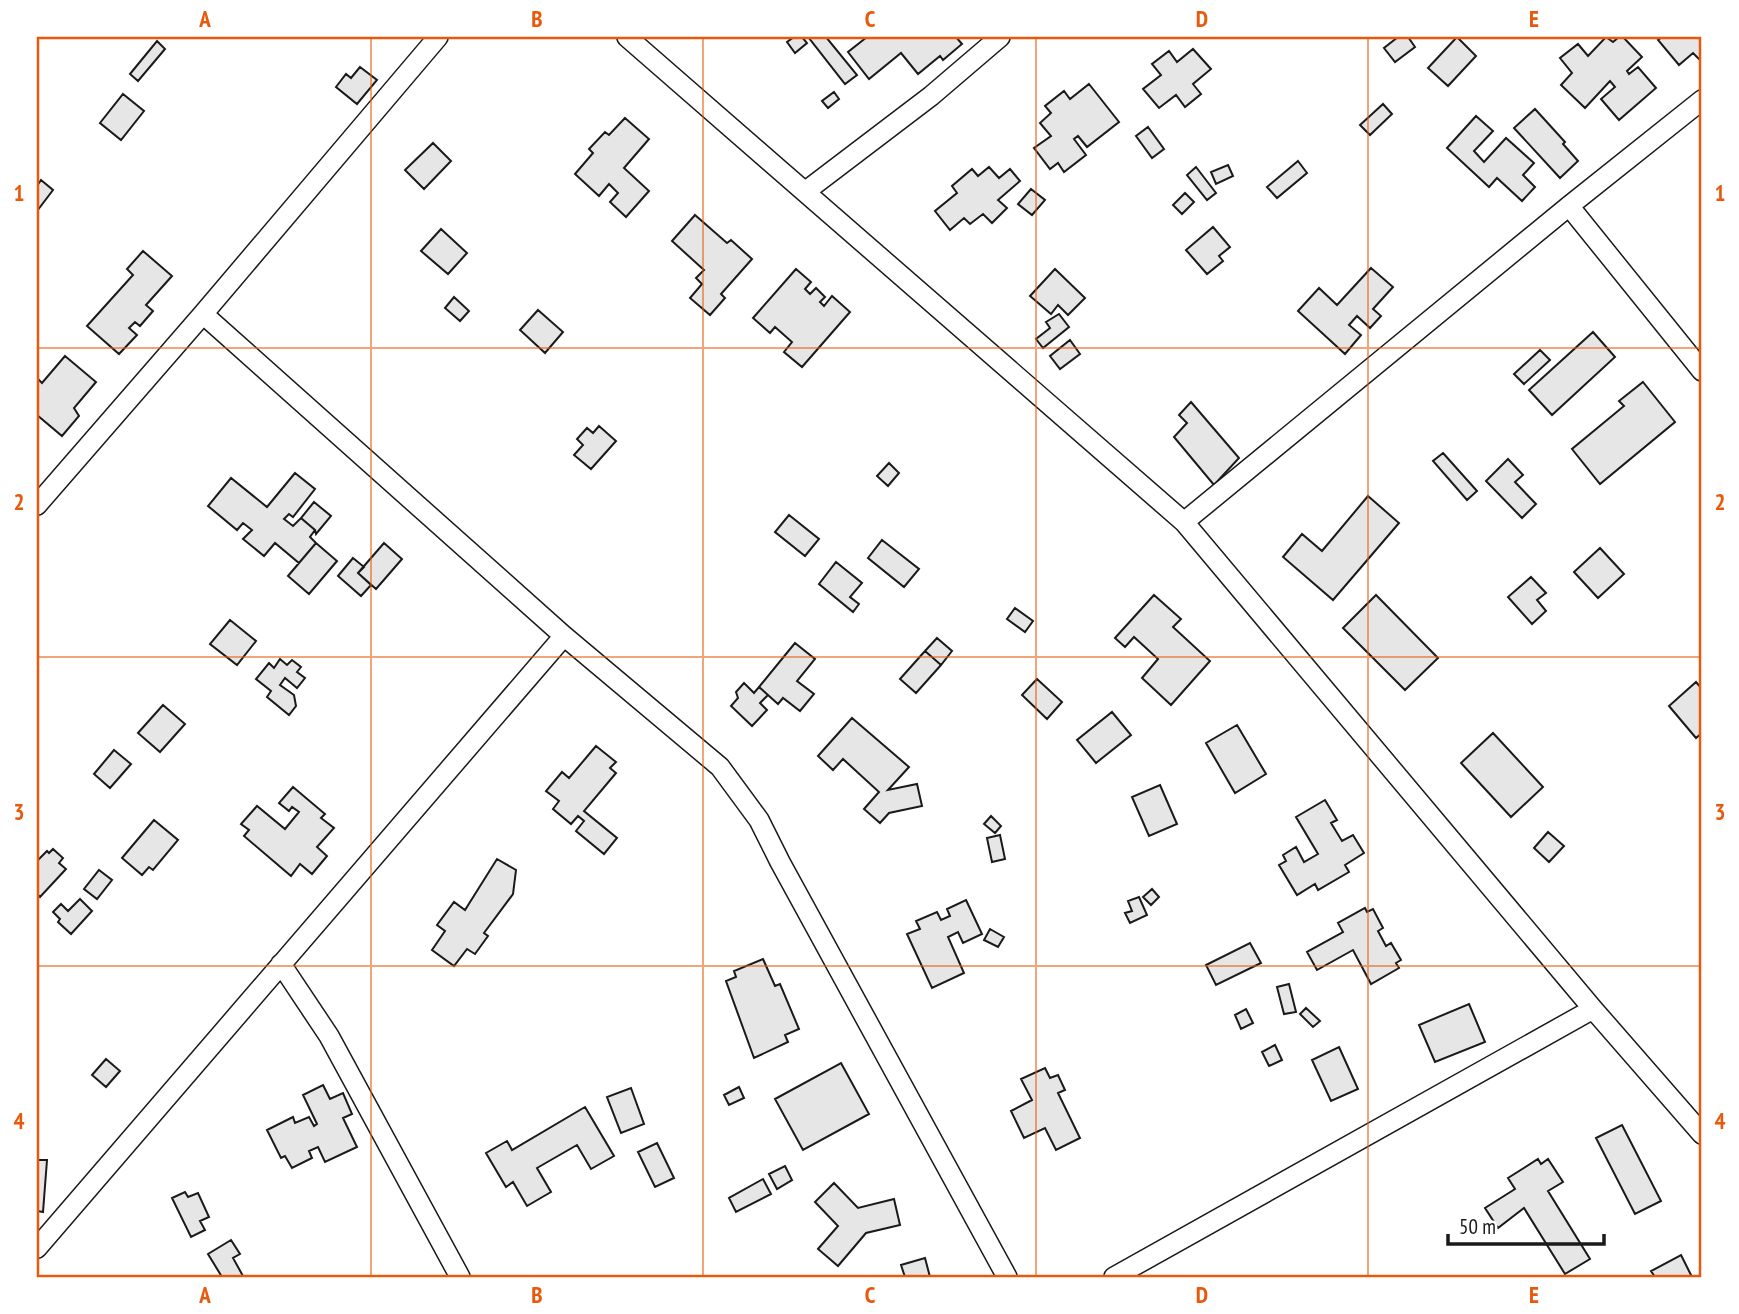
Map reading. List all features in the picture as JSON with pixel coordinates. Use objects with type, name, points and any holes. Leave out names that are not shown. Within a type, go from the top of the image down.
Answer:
[{"type":"street","points":[[37,505],[438,37]]},
{"type":"street","points":[[627,37],[1184,522],[1593,1009],[1702,1134]]},
{"type":"street","points":[[806,191],[930,96],[1000,37]]},
{"type":"street","points":[[1184,522],[1702,100]]},
{"type":"street","points":[[1569,206],[1702,370]]},
{"type":"street","points":[[203,314],[564,636],[720,767],[760,820],[779,862],[1007,1277]]},
{"type":"street","points":[[37,1248],[564,636]]},
{"type":"street","points":[[281,964],[329,1035],[460,1277]]},
{"type":"street","points":[[1114,1277],[1593,1009]]},
{"type":"building","points":[[794,37],[802,37],[807,43],[795,53],[787,42]]},
{"type":"building","points":[[826,37],[857,75],[845,84],[809,38]]},
{"type":"building","points":[[867,37],[956,37],[962,44],[943,60],[940,56],[918,74],[901,53],[869,79],[848,52]]},
{"type":"building","points":[[1398,37],[1408,37],[1415,47],[1395,62],[1384,48]]},
{"type":"building","points":[[1457,37],[1476,56],[1448,86],[1428,68]]},
{"type":"building","points":[[1606,37],[1613,42],[1623,37],[1642,57],[1627,71],[1629,74],[1638,67],[1656,88],[1619,120],[1601,99],[1615,87],[1610,81],[1585,108],[1561,85],[1572,73],[1560,58],[1578,44],[1588,56]]},
{"type":"building","points":[[1662,37],[1702,37],[1702,60],[1693,53],[1679,65],[1658,40]]},
{"type":"building","points":[[157,41],[165,49],[138,81],[130,74]]},
{"type":"building","points":[[1193,49],[1211,69],[1193,84],[1201,94],[1185,107],[1176,95],[1159,108],[1143,89],[1161,75],[1152,64],[1169,51],[1177,62]]},
{"type":"building","points":[[360,67],[377,80],[357,104],[336,87],[346,74],[351,78]]},
{"type":"building","points":[[1089,84],[1119,122],[1087,147],[1078,136],[1074,139],[1086,155],[1064,172],[1058,163],[1050,169],[1034,148],[1051,136],[1040,123],[1051,113],[1045,106],[1064,91],[1070,99]]},
{"type":"building","points":[[834,92],[839,99],[828,108],[822,101]]},
{"type":"building","points":[[123,94],[144,111],[121,140],[100,123]]},
{"type":"building","points":[[1383,104],[1392,114],[1370,135],[1360,125]]},
{"type":"building","points":[[1535,109],[1578,161],[1560,178],[1514,128]]},
{"type":"building","points":[[1476,116],[1493,131],[1474,151],[1484,162],[1506,138],[1534,163],[1523,175],[1535,187],[1522,201],[1497,178],[1489,187],[1447,148]]},
{"type":"building","points":[[625,118],[649,139],[624,168],[649,191],[626,217],[610,202],[618,193],[609,184],[599,196],[575,174],[593,153],[589,149],[605,132],[609,135]]},
{"type":"building","points":[[1148,127],[1164,149],[1152,158],[1136,136]]},
{"type":"building","points":[[433,143],[451,161],[424,189],[405,170]]},
{"type":"building","points":[[1298,161],[1307,173],[1277,198],[1267,187]]},
{"type":"building","points":[[1228,165],[1233,176],[1216,184],[1211,172]]},
{"type":"building","points":[[989,167],[999,178],[1010,169],[1020,181],[998,200],[1007,208],[992,223],[983,214],[970,224],[964,218],[950,230],[935,211],[957,193],[952,186],[972,169],[978,176]]},
{"type":"building","points":[[1196,167],[1216,193],[1207,200],[1187,175]]},
{"type":"building","points":[[41,180],[53,190],[37,211],[37,186]]},
{"type":"building","points":[[1031,189],[1045,200],[1032,215],[1018,204]]},
{"type":"building","points":[[1185,193],[1194,202],[1182,214],[1173,205]]},
{"type":"building","points":[[695,215],[727,243],[731,240],[752,259],[721,294],[725,298],[710,315],[690,298],[702,284],[696,278],[704,270],[672,241]]},
{"type":"building","points":[[1213,227],[1230,247],[1219,256],[1223,261],[1207,274],[1186,250]]},
{"type":"building","points":[[441,229],[467,253],[448,274],[421,251]]},
{"type":"building","points":[[143,251],[172,276],[146,305],[153,311],[140,326],[135,322],[129,328],[137,335],[119,354],[87,326],[133,275],[127,269]]},
{"type":"building","points":[[1371,268],[1393,287],[1373,309],[1381,316],[1370,328],[1357,316],[1349,325],[1361,335],[1345,354],[1298,311],[1319,288],[1337,305]]},
{"type":"building","points":[[796,269],[811,282],[805,289],[810,294],[816,288],[825,297],[820,302],[824,306],[832,296],[850,312],[802,367],[784,352],[792,342],[775,327],[770,333],[753,318]]},
{"type":"building","points":[[1055,269],[1085,298],[1068,315],[1058,305],[1051,314],[1030,296]]},
{"type":"building","points":[[454,297],[469,311],[460,321],[445,308]]},
{"type":"building","points":[[538,310],[563,332],[545,353],[520,330]]},
{"type":"building","points":[[1059,314],[1069,327],[1043,348],[1036,339],[1050,328],[1046,322]]},
{"type":"building","points":[[1593,332],[1615,357],[1552,415],[1529,390]]},
{"type":"building","points":[[1070,340],[1080,354],[1060,369],[1050,356]]},
{"type":"building","points":[[1540,350],[1550,360],[1524,384],[1514,374]]},
{"type":"building","points":[[65,356],[96,382],[74,408],[79,416],[62,436],[37,415],[37,378],[42,383]]},
{"type":"building","points":[[1643,382],[1675,422],[1600,484],[1572,449],[1624,406],[1619,401]]},
{"type":"building","points":[[1191,402],[1239,458],[1214,485],[1174,437],[1187,423],[1179,415]]},
{"type":"building","points":[[599,426],[616,441],[591,469],[574,455],[583,445],[577,439],[587,428],[593,433]]},
{"type":"building","points":[[1443,453],[1477,491],[1467,500],[1433,461]]},
{"type":"building","points":[[1508,459],[1523,475],[1515,482],[1536,504],[1522,518],[1486,481]]},
{"type":"building","points":[[889,463],[899,473],[888,486],[877,476]]},
{"type":"building","points":[[295,473],[315,489],[293,517],[289,514],[284,519],[293,526],[301,518],[315,530],[310,537],[316,543],[299,563],[275,543],[264,556],[243,539],[252,530],[243,523],[237,530],[208,506],[231,478],[267,507]]},
{"type":"building","points":[[1368,496],[1399,523],[1333,600],[1283,557],[1302,534],[1322,551]]},
{"type":"building","points":[[314,502],[331,516],[316,534],[301,518]]},
{"type":"building","points":[[789,515],[819,539],[805,556],[775,532]]},
{"type":"building","points":[[882,540],[919,569],[904,587],[868,558]]},
{"type":"building","points":[[316,543],[337,561],[309,594],[288,576]]},
{"type":"building","points":[[384,543],[402,559],[376,589],[358,573]]},
{"type":"building","points":[[1600,548],[1624,574],[1598,598],[1574,572]]},
{"type":"building","points":[[353,558],[364,567],[358,573],[371,585],[361,596],[338,576]]},
{"type":"building","points":[[836,562],[862,583],[850,597],[859,604],[853,612],[819,584]]},
{"type":"building","points":[[1531,577],[1546,593],[1537,600],[1546,611],[1532,624],[1508,597]]},
{"type":"building","points":[[1154,595],[1181,619],[1173,627],[1210,661],[1171,705],[1142,678],[1158,659],[1134,637],[1125,647],[1115,638]]},
{"type":"building","points":[[1376,595],[1438,658],[1405,690],[1343,628]]},
{"type":"building","points":[[1015,608],[1033,621],[1025,632],[1007,619]]},
{"type":"building","points":[[230,620],[256,641],[237,665],[210,644]]},
{"type":"building","points":[[937,638],[952,651],[941,665],[925,651]]},
{"type":"building","points":[[795,643],[815,659],[797,681],[814,694],[800,711],[783,698],[778,704],[759,687]]},
{"type":"building","points":[[925,651],[941,665],[916,693],[900,679]]},
{"type":"building","points":[[280,659],[287,665],[292,660],[301,667],[297,672],[305,678],[297,688],[285,678],[280,685],[294,695],[296,706],[289,715],[267,697],[271,691],[256,679],[269,663],[274,668]]},
{"type":"building","points":[[1037,679],[1062,702],[1047,719],[1022,695]]},
{"type":"building","points":[[1696,682],[1702,689],[1702,733],[1696,738],[1669,706]]},
{"type":"building","points":[[744,683],[754,693],[759,687],[768,695],[760,703],[767,710],[752,726],[731,706],[738,698],[736,692]]},
{"type":"building","points":[[163,705],[185,724],[160,752],[138,733]]},
{"type":"building","points":[[1112,712],[1131,735],[1096,763],[1077,740]]},
{"type":"building","points":[[852,718],[909,767],[888,790],[917,784],[922,806],[889,813],[880,823],[864,809],[879,792],[843,759],[833,770],[818,756]]},
{"type":"building","points":[[1237,725],[1266,774],[1235,793],[1206,743]]},
{"type":"building","points":[[1493,733],[1543,787],[1511,817],[1461,763]]},
{"type":"building","points":[[596,746],[616,762],[610,768],[616,773],[584,811],[617,838],[604,854],[576,831],[584,821],[578,816],[571,824],[553,809],[559,801],[546,791],[562,772],[569,778]]},
{"type":"building","points":[[114,750],[131,764],[110,788],[94,774]]},
{"type":"building","points":[[1160,785],[1177,824],[1149,836],[1132,797]]},
{"type":"building","points":[[293,787],[325,814],[321,818],[334,828],[317,847],[327,856],[312,874],[300,864],[291,876],[244,836],[249,830],[241,824],[257,806],[285,829],[299,812],[292,807],[289,811],[279,803]]},
{"type":"building","points":[[1325,800],[1337,820],[1331,823],[1342,841],[1353,835],[1364,853],[1345,865],[1349,872],[1318,890],[1315,884],[1297,895],[1279,865],[1286,861],[1283,855],[1296,847],[1304,862],[1318,854],[1296,817]]},
{"type":"building","points":[[991,816],[1001,826],[995,833],[984,824]]},
{"type":"building","points":[[154,820],[178,840],[153,870],[149,867],[142,875],[122,858]]},
{"type":"building","points":[[1548,832],[1564,846],[1549,862],[1534,848]]},
{"type":"building","points":[[1000,835],[1005,859],[992,862],[987,838]]},
{"type":"building","points":[[53,849],[63,858],[59,863],[66,869],[40,897],[37,894],[37,861]]},
{"type":"building","points":[[497,859],[516,870],[513,894],[484,933],[488,936],[475,954],[467,949],[454,966],[432,950],[445,931],[437,925],[454,902],[465,910]]},
{"type":"building","points":[[99,870],[112,880],[97,899],[84,889]]},
{"type":"building","points":[[1152,889],[1159,897],[1151,905],[1143,897]]},
{"type":"building","points":[[1139,897],[1147,915],[1130,923],[1125,913],[1132,911],[1128,901]]},
{"type":"building","points":[[80,899],[92,911],[71,934],[58,922],[60,919],[53,912],[61,904],[68,911]]},
{"type":"building","points":[[966,900],[982,934],[963,943],[958,932],[948,937],[964,973],[932,988],[907,934],[920,929],[916,921],[937,912],[941,920],[950,916],[947,909]]},
{"type":"building","points":[[1365,908],[1367,912],[1373,909],[1383,928],[1378,931],[1386,946],[1391,943],[1401,960],[1396,963],[1399,968],[1371,984],[1353,950],[1317,970],[1307,952],[1343,932],[1338,923]]},
{"type":"building","points":[[990,929],[1004,937],[998,947],[984,940]]},
{"type":"building","points":[[1250,943],[1261,963],[1216,985],[1206,965]]},
{"type":"building","points":[[763,959],[775,986],[780,984],[799,1029],[785,1035],[788,1042],[754,1058],[726,981],[736,977],[734,971]]},
{"type":"building","points":[[1289,984],[1296,1012],[1284,1014],[1277,987]]},
{"type":"building","points":[[1469,1004],[1485,1042],[1435,1062],[1419,1025]]},
{"type":"building","points":[[1306,1008],[1320,1021],[1313,1027],[1300,1014]]},
{"type":"building","points":[[1246,1009],[1253,1023],[1241,1029],[1235,1015]]},
{"type":"building","points":[[1275,1045],[1282,1060],[1269,1066],[1262,1052]]},
{"type":"building","points":[[1339,1047],[1358,1089],[1331,1101],[1312,1060]]},
{"type":"building","points":[[106,1059],[120,1071],[106,1087],[92,1075]]},
{"type":"building","points":[[841,1063],[869,1114],[803,1150],[775,1099]]},
{"type":"building","points":[[1045,1068],[1050,1078],[1058,1075],[1065,1090],[1058,1093],[1080,1138],[1056,1150],[1045,1128],[1024,1138],[1011,1111],[1032,1100],[1021,1079]]},
{"type":"building","points":[[323,1085],[330,1099],[343,1093],[352,1114],[343,1118],[357,1147],[325,1162],[318,1147],[309,1151],[312,1158],[292,1168],[285,1156],[281,1158],[267,1130],[293,1117],[295,1123],[309,1117],[314,1126],[317,1124],[303,1095]]},
{"type":"building","points":[[739,1087],[744,1098],[729,1105],[724,1095]]},
{"type":"building","points":[[631,1088],[644,1124],[621,1133],[607,1097]]},
{"type":"building","points":[[585,1107],[614,1156],[591,1169],[577,1145],[537,1168],[551,1192],[527,1206],[513,1182],[506,1187],[486,1153],[507,1141],[512,1150]]},
{"type":"building","points":[[1622,1125],[1661,1201],[1635,1214],[1596,1138]]},
{"type":"building","points":[[657,1143],[674,1178],[655,1187],[638,1152]]},
{"type":"building","points":[[1538,1159],[1541,1164],[1548,1159],[1563,1182],[1548,1191],[1590,1259],[1565,1274],[1524,1208],[1498,1228],[1485,1208],[1515,1189],[1508,1178]]},
{"type":"building","points":[[37,1160],[47,1160],[43,1212],[37,1211]]},
{"type":"building","points":[[785,1166],[792,1180],[777,1189],[769,1174]]},
{"type":"building","points":[[763,1179],[771,1194],[736,1212],[729,1198]]},
{"type":"building","points":[[834,1183],[858,1208],[894,1199],[900,1225],[866,1233],[838,1266],[818,1249],[838,1226],[815,1202]]},
{"type":"building","points":[[185,1192],[188,1197],[198,1193],[209,1217],[200,1221],[205,1230],[191,1237],[172,1198]]},
{"type":"building","points":[[231,1240],[240,1254],[233,1258],[243,1276],[241,1277],[222,1277],[208,1254]]},
{"type":"building","points":[[1681,1255],[1692,1277],[1655,1277],[1651,1271]]},
{"type":"building","points":[[925,1258],[930,1277],[905,1277],[901,1265]]}]
